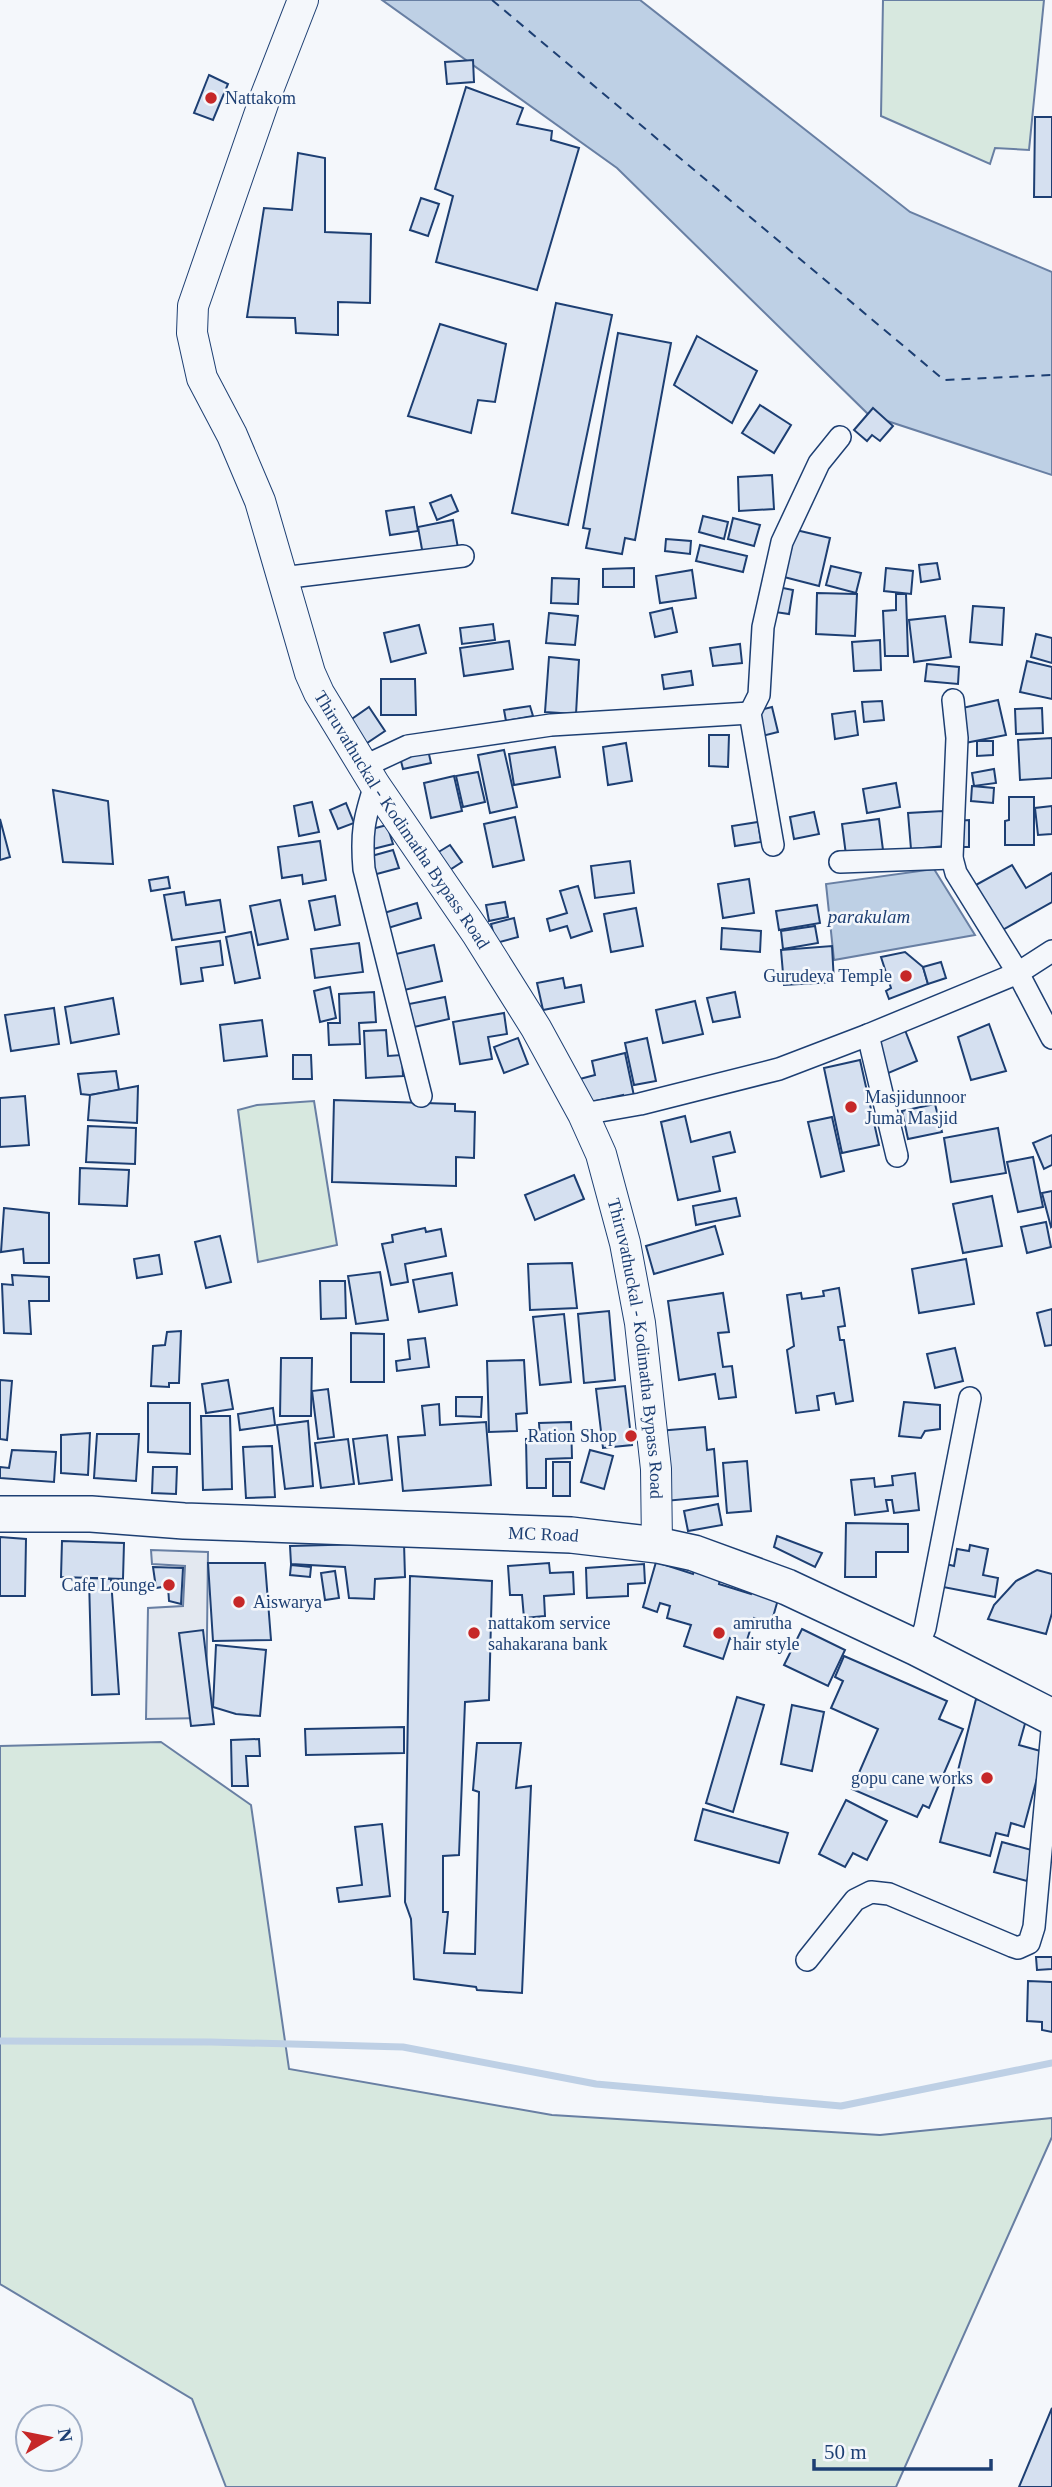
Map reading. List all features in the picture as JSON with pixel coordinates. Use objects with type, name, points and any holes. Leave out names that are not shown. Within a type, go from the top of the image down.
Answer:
[{"type":"highway","name":"MC Road","points":[[0,1514],[91,1514],[184,1521],[571,1535],[657,1545],[694,1553],[787,1587],[1052,1717]]},
{"type":"main road","name":"Thiruvathuckal - Kodimatha Bypass Road","points":[[303,0],[266,95],[194,306],[192,333],[202,378],[248,470],[310,674],[319,693],[370,776],[477,934],[536,1028],[583,1114],[601,1154],[625,1243],[640,1323],[656,1469],[657,1545]]},
{"type":"street","points":[[773,845],[750,713],[759,695],[763,627],[782,542],[819,463],[841,437]]},
{"type":"street","points":[[282,578],[463,556]]},
{"type":"street","points":[[953,700],[957,738],[952,858],[956,873],[1018,973],[1052,1038]]},
{"type":"street","points":[[421,1096],[364,869],[361,838],[370,776],[408,746],[551,725],[750,713]]},
{"type":"street","points":[[840,862],[952,858]]},
{"type":"street","points":[[583,1114],[640,1104],[779,1069],[1018,973],[1052,951]]},
{"type":"street","points":[[868,1035],[897,1156]]},
{"type":"street","points":[[916,1648],[925,1628],[970,1398]]},
{"type":"street","points":[[807,1960],[855,1900],[872,1892],[889,1894],[1018,1948],[1029,1943],[1034,1927],[1052,1731]]},
{"type":"shaded area","points":[[883,0],[1044,0],[1029,150],[995,148],[990,164],[881,116]]},
{"type":"shaded area","points":[[314,1101],[337,1245],[258,1262],[238,1110],[257,1105]]},
{"type":"shaded area","points":[[151,1550],[208,1552],[206,1718],[146,1719],[148,1608],[183,1606],[185,1566],[152,1564]]},
{"type":"shaded area","points":[[161,1742],[251,1805],[289,2069],[552,2115],[880,2135],[1052,2118],[1052,2137],[896,2487],[226,2487],[192,2399],[0,2284],[0,1746]]},
{"type":"water","points":[[382,0],[640,0],[910,212],[1052,272],[1052,475],[869,415],[617,168]]},
{"type":"water","name":"parakulam","points":[[934,869],[975,935],[834,960],[826,884]]},
{"type":"building","points":[[473,60],[474,82],[447,84],[445,62]]},
{"type":"building","name":"Nattakom","points":[[209,75],[228,84],[213,120],[194,113]]},
{"type":"building","points":[[466,87],[523,108],[517,124],[552,131],[551,140],[579,148],[537,290],[436,262],[453,196],[435,189]]},
{"type":"building","points":[[1035,117],[1052,117],[1052,197],[1034,197]]},
{"type":"building","points":[[298,153],[325,158],[325,232],[371,234],[370,303],[338,302],[338,335],[296,333],[295,318],[247,317],[264,208],[292,210]]},
{"type":"building","points":[[421,198],[439,204],[428,236],[410,230]]},
{"type":"building","points":[[556,303],[612,315],[568,525],[512,513]]},
{"type":"building","points":[[440,324],[506,344],[495,402],[478,400],[471,433],[408,416]]},
{"type":"building","points":[[618,333],[671,343],[635,540],[625,538],[622,554],[586,548],[590,529],[583,528]]},
{"type":"building","points":[[697,336],[757,371],[732,423],[674,385]]},
{"type":"building","points":[[760,405],[791,425],[774,453],[742,433]]},
{"type":"building","points":[[873,408],[893,426],[880,441],[872,435],[867,441],[854,430]]},
{"type":"building","points":[[772,475],[774,509],[739,511],[738,477]]},
{"type":"building","points":[[451,495],[458,511],[437,520],[430,503]]},
{"type":"building","points":[[414,507],[418,531],[390,535],[386,511]]},
{"type":"building","points":[[703,516],[728,522],[724,539],[699,532]]},
{"type":"building","points":[[733,518],[760,525],[754,546],[728,539]]},
{"type":"building","points":[[453,520],[458,548],[423,555],[418,527]]},
{"type":"building","points":[[796,530],[830,538],[819,586],[784,577]]},
{"type":"building","points":[[666,539],[691,541],[690,554],[665,551]]},
{"type":"building","points":[[700,545],[747,556],[743,572],[696,561]]},
{"type":"building","points":[[937,563],[940,579],[921,582],[919,565]]},
{"type":"building","points":[[831,566],[861,573],[856,593],[826,585]]},
{"type":"building","points":[[634,568],[634,587],[603,587],[603,569]]},
{"type":"building","points":[[886,568],[913,571],[911,594],[884,591]]},
{"type":"building","points":[[692,570],[696,598],[660,603],[656,576]]},
{"type":"building","points":[[552,578],[579,579],[578,604],[551,603]]},
{"type":"building","points":[[778,587],[793,590],[789,614],[775,612]]},
{"type":"building","points":[[817,593],[857,594],[855,636],[816,634]]},
{"type":"building","points":[[896,594],[906,594],[908,656],[885,656],[883,611],[896,610]]},
{"type":"building","points":[[973,606],[1004,608],[1002,645],[970,642]]},
{"type":"building","points":[[672,608],[677,632],[655,637],[650,613]]},
{"type":"building","points":[[549,613],[578,616],[575,645],[546,643]]},
{"type":"building","points":[[945,616],[951,657],[914,662],[909,620]]},
{"type":"building","points":[[493,624],[495,640],[462,644],[460,628]]},
{"type":"building","points":[[419,625],[426,653],[391,662],[384,633]]},
{"type":"building","points":[[1036,634],[1052,638],[1052,663],[1031,657]]},
{"type":"building","points":[[880,640],[881,670],[854,671],[852,642]]},
{"type":"building","points":[[509,641],[513,669],[464,676],[460,648]]},
{"type":"building","points":[[740,644],[742,663],[713,666],[710,648]]},
{"type":"building","points":[[549,657],[579,660],[576,714],[545,712]]},
{"type":"building","points":[[1027,661],[1052,667],[1052,699],[1020,692]]},
{"type":"building","points":[[927,664],[959,667],[958,684],[925,681]]},
{"type":"building","points":[[691,671],[693,685],[664,689],[662,675]]},
{"type":"building","points":[[381,679],[415,679],[416,715],[381,715]]},
{"type":"building","points":[[998,700],[1006,735],[965,743],[958,709]]},
{"type":"building","points":[[882,701],[884,720],[864,722],[862,702]]},
{"type":"building","points":[[530,706],[533,716],[506,721],[504,710]]},
{"type":"building","points":[[369,707],[385,731],[361,747],[346,723]]},
{"type":"building","points":[[772,707],[778,732],[762,736],[756,711]]},
{"type":"building","points":[[1042,708],[1043,733],[1016,734],[1015,709]]},
{"type":"building","points":[[855,711],[858,735],[835,739],[832,714]]},
{"type":"building","points":[[709,735],[729,735],[728,767],[709,766]]},
{"type":"building","points":[[1052,738],[1052,778],[1020,780],[1018,740]]},
{"type":"building","points":[[977,741],[993,741],[993,755],[977,756]]},
{"type":"building","points":[[626,743],[632,781],[608,785],[603,747]]},
{"type":"building","points":[[555,747],[560,777],[514,785],[509,754]]},
{"type":"building","points":[[428,750],[431,763],[403,769],[400,757]]},
{"type":"building","points":[[504,750],[517,807],[490,813],[478,755]]},
{"type":"building","points":[[994,769],[996,783],[974,786],[972,773]]},
{"type":"building","points":[[478,772],[485,802],[463,807],[456,776]]},
{"type":"building","points":[[454,776],[462,811],[431,818],[424,783]]},
{"type":"building","points":[[896,783],[900,807],[867,813],[863,789]]},
{"type":"building","points":[[972,786],[994,788],[993,803],[971,801]]},
{"type":"building","points":[[53,790],[108,801],[113,864],[63,862]]},
{"type":"building","points":[[1009,797],[1034,797],[1034,845],[1005,845]]},
{"type":"building","points":[[312,802],[319,832],[299,836],[294,806]]},
{"type":"building","points":[[346,803],[354,823],[338,829],[330,810]]},
{"type":"building","points":[[1052,806],[1052,834],[1038,835],[1035,808]]},
{"type":"building","points":[[943,811],[946,846],[911,849],[908,813]]},
{"type":"building","points":[[814,812],[819,834],[794,839],[790,817]]},
{"type":"building","points":[[515,817],[524,860],[493,867],[484,824]]},
{"type":"building","points":[[0,819],[10,857],[0,860]]},
{"type":"building","points":[[879,819],[883,850],[846,855],[842,824]]},
{"type":"building","points":[[969,820],[969,847],[956,847],[955,821]]},
{"type":"building","points":[[758,822],[761,842],[735,846],[732,826]]},
{"type":"building","points":[[387,825],[393,844],[373,849],[368,830]]},
{"type":"building","points":[[320,841],[326,880],[303,884],[302,875],[282,878],[278,847]]},
{"type":"building","points":[[450,845],[462,862],[448,871],[437,853]]},
{"type":"building","points":[[393,850],[399,868],[373,875],[368,857]]},
{"type":"building","points":[[630,861],[634,893],[595,898],[591,866]]},
{"type":"building","points":[[1012,865],[1026,888],[1052,873],[1052,902],[999,932],[974,886]]},
{"type":"building","points":[[168,877],[170,888],[151,891],[149,880]]},
{"type":"building","points":[[749,879],[754,913],[723,918],[718,884]]},
{"type":"building","points":[[578,886],[592,931],[571,938],[567,926],[550,931],[547,919],[567,913],[560,891]]},
{"type":"building","points":[[184,892],[186,905],[220,900],[225,932],[172,940],[164,895]]},
{"type":"building","points":[[335,896],[340,925],[315,930],[309,901]]},
{"type":"building","points":[[280,900],[288,939],[258,945],[250,906]]},
{"type":"building","points":[[505,902],[508,917],[489,921],[486,905]]},
{"type":"building","points":[[417,903],[421,918],[388,928],[384,913]]},
{"type":"building","points":[[817,905],[820,923],[779,930],[776,911]]},
{"type":"building","points":[[636,908],[643,946],[611,952],[604,914]]},
{"type":"building","points":[[514,918],[518,937],[496,943],[491,924]]},
{"type":"building","points":[[815,926],[818,943],[783,949],[781,931]]},
{"type":"building","points":[[722,928],[761,931],[760,952],[721,949]]},
{"type":"building","points":[[251,932],[260,978],[235,983],[226,937]]},
{"type":"building","points":[[220,941],[223,965],[201,968],[203,981],[181,984],[176,947]]},
{"type":"building","points":[[359,943],[363,972],[315,978],[311,949]]},
{"type":"building","points":[[434,945],[442,981],[400,991],[392,955]]},
{"type":"building","points":[[832,946],[834,982],[784,985],[781,950]]},
{"type":"building","name":"Gurudeva Temple","points":[[905,952],[923,967],[928,984],[889,999],[886,991],[891,988],[881,957]]},
{"type":"building","points":[[941,962],[946,978],[928,984],[923,967]]},
{"type":"building","points":[[563,978],[565,988],[581,985],[584,1002],[543,1010],[537,983]]},
{"type":"building","points":[[330,987],[336,1018],[320,1022],[314,991]]},
{"type":"building","points":[[374,992],[376,1022],[359,1023],[360,1044],[329,1045],[328,1023],[340,1023],[339,994]]},
{"type":"building","points":[[735,992],[740,1017],[713,1022],[707,998]]},
{"type":"building","points":[[445,997],[449,1019],[414,1027],[409,1004]]},
{"type":"building","points":[[113,998],[119,1034],[71,1043],[65,1007]]},
{"type":"building","points":[[695,1001],[703,1034],[663,1043],[656,1010]]},
{"type":"building","points":[[54,1008],[59,1044],[11,1051],[5,1015]]},
{"type":"building","points":[[504,1013],[507,1034],[488,1037],[492,1059],[460,1064],[453,1022]]},
{"type":"building","points":[[262,1020],[267,1056],[224,1061],[220,1025]]},
{"type":"building","points":[[989,1024],[1006,1071],[971,1080],[958,1037]]},
{"type":"building","points":[[903,1025],[917,1061],[886,1074],[873,1036]]},
{"type":"building","points":[[386,1030],[388,1056],[402,1055],[403,1076],[366,1078],[364,1031]]},
{"type":"building","points":[[518,1038],[528,1064],[504,1073],[494,1047]]},
{"type":"building","points":[[647,1038],[656,1081],[634,1085],[625,1043]]},
{"type":"building","points":[[625,1053],[634,1096],[623,1098],[623,1095],[582,1104],[576,1080],[595,1075],[592,1061]]},
{"type":"building","points":[[293,1055],[311,1055],[312,1079],[293,1079]]},
{"type":"building","name":"Masjidunnoor Juma Masjid","points":[[860,1060],[879,1145],[842,1153],[824,1068]]},
{"type":"building","points":[[116,1071],[119,1090],[81,1094],[78,1074]]},
{"type":"building","points":[[138,1086],[137,1123],[88,1120],[90,1095]]},
{"type":"building","points":[[25,1096],[29,1145],[0,1147],[0,1098]]},
{"type":"building","points":[[334,1100],[455,1104],[455,1111],[475,1112],[474,1158],[456,1157],[456,1186],[332,1182]]},
{"type":"building","points":[[935,1104],[942,1132],[908,1139],[902,1111]]},
{"type":"building","points":[[685,1116],[691,1142],[730,1132],[735,1152],[713,1157],[720,1191],[678,1200],[661,1122]]},
{"type":"building","points":[[832,1117],[844,1171],[821,1177],[808,1122]]},
{"type":"building","points":[[88,1126],[136,1128],[135,1164],[86,1162]]},
{"type":"building","points":[[998,1128],[1006,1173],[951,1182],[944,1138]]},
{"type":"building","points":[[1052,1135],[1052,1165],[1044,1169],[1033,1143]]},
{"type":"building","points":[[1033,1157],[1043,1207],[1018,1212],[1007,1162]]},
{"type":"building","points":[[80,1168],[129,1170],[127,1206],[79,1204]]},
{"type":"building","points":[[574,1175],[584,1199],[535,1220],[525,1195]]},
{"type":"building","points":[[1052,1191],[1052,1226],[1051,1227],[1042,1193]]},
{"type":"building","points":[[992,1196],[1002,1246],[963,1253],[953,1204]]},
{"type":"building","points":[[736,1198],[740,1216],[696,1225],[693,1206]]},
{"type":"building","points":[[4,1208],[49,1213],[49,1263],[24,1263],[23,1249],[1,1252]]},
{"type":"building","points":[[1046,1222],[1051,1247],[1027,1253],[1021,1227]]},
{"type":"building","points":[[715,1226],[723,1254],[654,1274],[646,1246]]},
{"type":"building","points":[[425,1228],[426,1232],[441,1229],[446,1256],[405,1264],[408,1282],[391,1285],[382,1244],[393,1242],[392,1235]]},
{"type":"building","points":[[220,1236],[231,1282],[206,1288],[195,1242]]},
{"type":"building","points":[[159,1255],[162,1274],[137,1278],[134,1259]]},
{"type":"building","points":[[966,1259],[974,1304],[919,1313],[912,1269]]},
{"type":"building","points":[[572,1263],[577,1308],[530,1310],[528,1264]]},
{"type":"building","points":[[380,1272],[388,1320],[356,1324],[348,1276]]},
{"type":"building","points":[[452,1273],[457,1305],[419,1312],[413,1280]]},
{"type":"building","points":[[12,1275],[49,1277],[49,1301],[29,1301],[31,1334],[4,1333],[2,1284],[13,1285]]},
{"type":"building","points":[[320,1281],[345,1281],[346,1318],[321,1319]]},
{"type":"building","points":[[839,1288],[845,1326],[838,1327],[840,1340],[844,1340],[853,1401],[836,1404],[834,1393],[817,1396],[819,1410],[796,1413],[787,1350],[794,1346],[787,1295],[801,1293],[802,1299],[824,1296],[823,1291]]},
{"type":"building","points":[[723,1293],[729,1332],[718,1333],[723,1367],[732,1366],[736,1397],[719,1399],[715,1374],[679,1380],[668,1301]]},
{"type":"building","points":[[1052,1309],[1052,1345],[1045,1346],[1037,1313]]},
{"type":"building","points":[[609,1311],[615,1380],[584,1383],[578,1314]]},
{"type":"building","points":[[564,1314],[571,1382],[540,1385],[533,1317]]},
{"type":"building","points":[[181,1331],[179,1383],[169,1383],[169,1387],[151,1386],[153,1346],[165,1345],[167,1332]]},
{"type":"building","points":[[351,1333],[384,1334],[384,1382],[351,1382]]},
{"type":"building","points":[[425,1338],[429,1367],[397,1371],[396,1361],[410,1359],[408,1340]]},
{"type":"building","points":[[955,1348],[963,1381],[935,1388],[927,1354]]},
{"type":"building","points":[[281,1358],[312,1358],[311,1416],[280,1416]]},
{"type":"building","points":[[524,1360],[527,1413],[516,1414],[517,1431],[489,1432],[487,1361]]},
{"type":"building","points":[[0,1380],[12,1381],[7,1440],[0,1439]]},
{"type":"building","points":[[228,1380],[233,1409],[206,1413],[202,1384]]},
{"type":"building","points":[[625,1386],[632,1445],[603,1448],[596,1389]]},
{"type":"building","points":[[328,1389],[334,1437],[318,1439],[312,1391]]},
{"type":"building","points":[[456,1397],[482,1397],[481,1417],[456,1416]]},
{"type":"building","points":[[904,1402],[940,1405],[940,1429],[925,1431],[921,1438],[899,1436]]},
{"type":"building","points":[[148,1403],[190,1403],[190,1454],[148,1452]]},
{"type":"building","points":[[439,1404],[440,1425],[486,1422],[491,1485],[403,1491],[398,1437],[425,1435],[422,1406]]},
{"type":"building","points":[[273,1408],[275,1425],[240,1430],[238,1414]]},
{"type":"building","points":[[201,1416],[230,1416],[232,1489],[203,1490]]},
{"type":"building","points":[[308,1421],[313,1486],[285,1489],[277,1425]]},
{"type":"building","points":[[571,1422],[572,1458],[546,1459],[546,1488],[527,1488],[526,1439],[540,1438],[539,1423]]},
{"type":"building","points":[[705,1427],[707,1450],[714,1449],[718,1496],[665,1501],[658,1431]]},
{"type":"building","points":[[90,1433],[88,1475],[61,1473],[61,1435]]},
{"type":"building","points":[[97,1434],[139,1434],[136,1481],[94,1478]]},
{"type":"building","points":[[387,1435],[392,1480],[359,1484],[353,1439]]},
{"type":"building","points":[[348,1439],[354,1484],[321,1488],[315,1443]]},
{"type":"building","points":[[272,1446],[275,1497],[246,1498],[243,1447]]},
{"type":"building","points":[[12,1450],[56,1452],[54,1482],[0,1478],[0,1467],[9,1468]]},
{"type":"building","points":[[590,1450],[613,1456],[604,1489],[581,1482]]},
{"type":"building","points":[[747,1461],[751,1511],[727,1513],[723,1463]]},
{"type":"building","points":[[553,1462],[570,1462],[570,1496],[553,1496]]},
{"type":"building","points":[[153,1467],[177,1467],[176,1494],[152,1493]]},
{"type":"building","points":[[915,1473],[919,1510],[894,1513],[892,1500],[886,1500],[888,1511],[855,1515],[851,1480],[874,1478],[875,1487],[893,1485],[892,1476]]},
{"type":"building","points":[[718,1504],[722,1525],[688,1531],[684,1511]]},
{"type":"building","points":[[846,1523],[908,1524],[908,1552],[876,1552],[876,1577],[845,1577]]},
{"type":"building","points":[[777,1536],[822,1553],[815,1567],[774,1547]]},
{"type":"building","points":[[0,1537],[26,1539],[25,1596],[0,1596]]},
{"type":"building","points":[[62,1541],[124,1543],[123,1579],[61,1577]]},
{"type":"building","points":[[404,1543],[405,1577],[375,1579],[374,1599],[349,1598],[345,1567],[291,1564],[290,1546]]},
{"type":"building","points":[[970,1545],[988,1549],[983,1575],[998,1578],[995,1597],[938,1586],[942,1563],[954,1566],[957,1549],[969,1551]]},
{"type":"building","points":[[656,1562],[693,1574],[695,1566],[721,1574],[719,1584],[751,1594],[753,1588],[779,1596],[771,1624],[754,1618],[746,1643],[730,1638],[723,1659],[684,1646],[691,1625],[667,1618],[670,1606],[660,1603],[657,1612],[643,1607]]},
{"type":"building","name":"Aiswarya","points":[[208,1563],[265,1563],[271,1640],[213,1641]]},
{"type":"building","points":[[549,1563],[550,1573],[573,1572],[574,1594],[544,1596],[545,1616],[524,1618],[522,1595],[510,1595],[508,1566]]},
{"type":"building","points":[[644,1564],[645,1583],[628,1584],[628,1596],[587,1598],[586,1568]]},
{"type":"building","points":[[291,1565],[311,1567],[310,1577],[290,1575]]},
{"type":"building","name":"Cafe Lounge","points":[[153,1567],[183,1568],[181,1604],[169,1601],[168,1586],[156,1588]]},
{"type":"building","points":[[1037,1570],[1052,1574],[1052,1613],[1046,1634],[988,1619],[994,1605],[1016,1581]]},
{"type":"building","points":[[335,1571],[339,1598],[325,1600],[321,1573]]},
{"type":"building","points":[[410,1576],[492,1581],[489,1700],[465,1702],[459,1855],[443,1856],[443,1912],[448,1912],[444,1953],[475,1954],[479,1792],[473,1790],[477,1743],[521,1743],[516,1788],[531,1786],[522,1993],[477,1990],[476,1987],[414,1979],[411,1919],[405,1902]]},
{"type":"building","points":[[89,1578],[111,1579],[119,1694],[92,1695]]},
{"type":"building","points":[[802,1629],[845,1650],[828,1686],[784,1665]]},
{"type":"building","points":[[203,1630],[214,1724],[191,1726],[179,1633]]},
{"type":"building","points":[[216,1645],[266,1650],[260,1716],[236,1714],[213,1707]]},
{"type":"building","points":[[844,1656],[947,1701],[939,1719],[963,1729],[929,1808],[923,1805],[917,1817],[852,1789],[878,1729],[831,1708],[843,1681],[835,1677]]},
{"type":"building","points":[[737,1697],[764,1705],[733,1812],[706,1803]]},
{"type":"building","points":[[976,1699],[1028,1713],[1019,1745],[1044,1752],[1024,1827],[1011,1823],[1008,1836],[996,1833],[990,1856],[940,1842]]},
{"type":"building","points":[[792,1705],[824,1712],[812,1771],[781,1764]]},
{"type":"building","points":[[404,1727],[404,1753],[306,1755],[305,1729]]},
{"type":"building","points":[[259,1739],[260,1756],[246,1756],[248,1786],[232,1786],[231,1740]]},
{"type":"building","points":[[846,1800],[887,1821],[867,1860],[853,1853],[845,1867],[819,1854]]},
{"type":"building","points":[[703,1809],[788,1833],[779,1863],[695,1840]]},
{"type":"building","points":[[382,1824],[390,1896],[339,1902],[337,1888],[362,1885],[355,1827]]},
{"type":"building","points":[[1002,1842],[1035,1851],[1027,1881],[994,1872]]},
{"type":"building","points":[[1036,1957],[1052,1957],[1052,1969],[1037,1970]]},
{"type":"building","points":[[1028,1981],[1052,1982],[1052,2032],[1042,2030],[1042,2022],[1027,2021]]},
{"type":"building","points":[[1052,2408],[1052,2487],[1019,2487]]},
{"type":"waterway","points":[[0,2041],[211,2042],[403,2047],[596,2084],[841,2106],[1052,2063]]},
{"type":"ferry route","points":[[492,0],[944,380],[1052,375]]},
{"type":"place","name":"Nattakom","points":[[211,98]]},
{"type":"place","name":"Gurudeva Temple","points":[[906,976]]},
{"type":"place","name":"Masjidunnoor Juma Masjid","points":[[851,1107]]},
{"type":"place","name":"Ration Shop","points":[[631,1436]]},
{"type":"place","name":"Cafe Lounge","points":[[169,1585]]},
{"type":"place","name":"Aiswarya","points":[[239,1602]]},
{"type":"place","name":"nattakom service sahakarana bank","points":[[474,1633]]},
{"type":"place","name":"amrutha hair style","points":[[719,1633]]},
{"type":"place","name":"gopu cane works","points":[[987,1778]]}]
